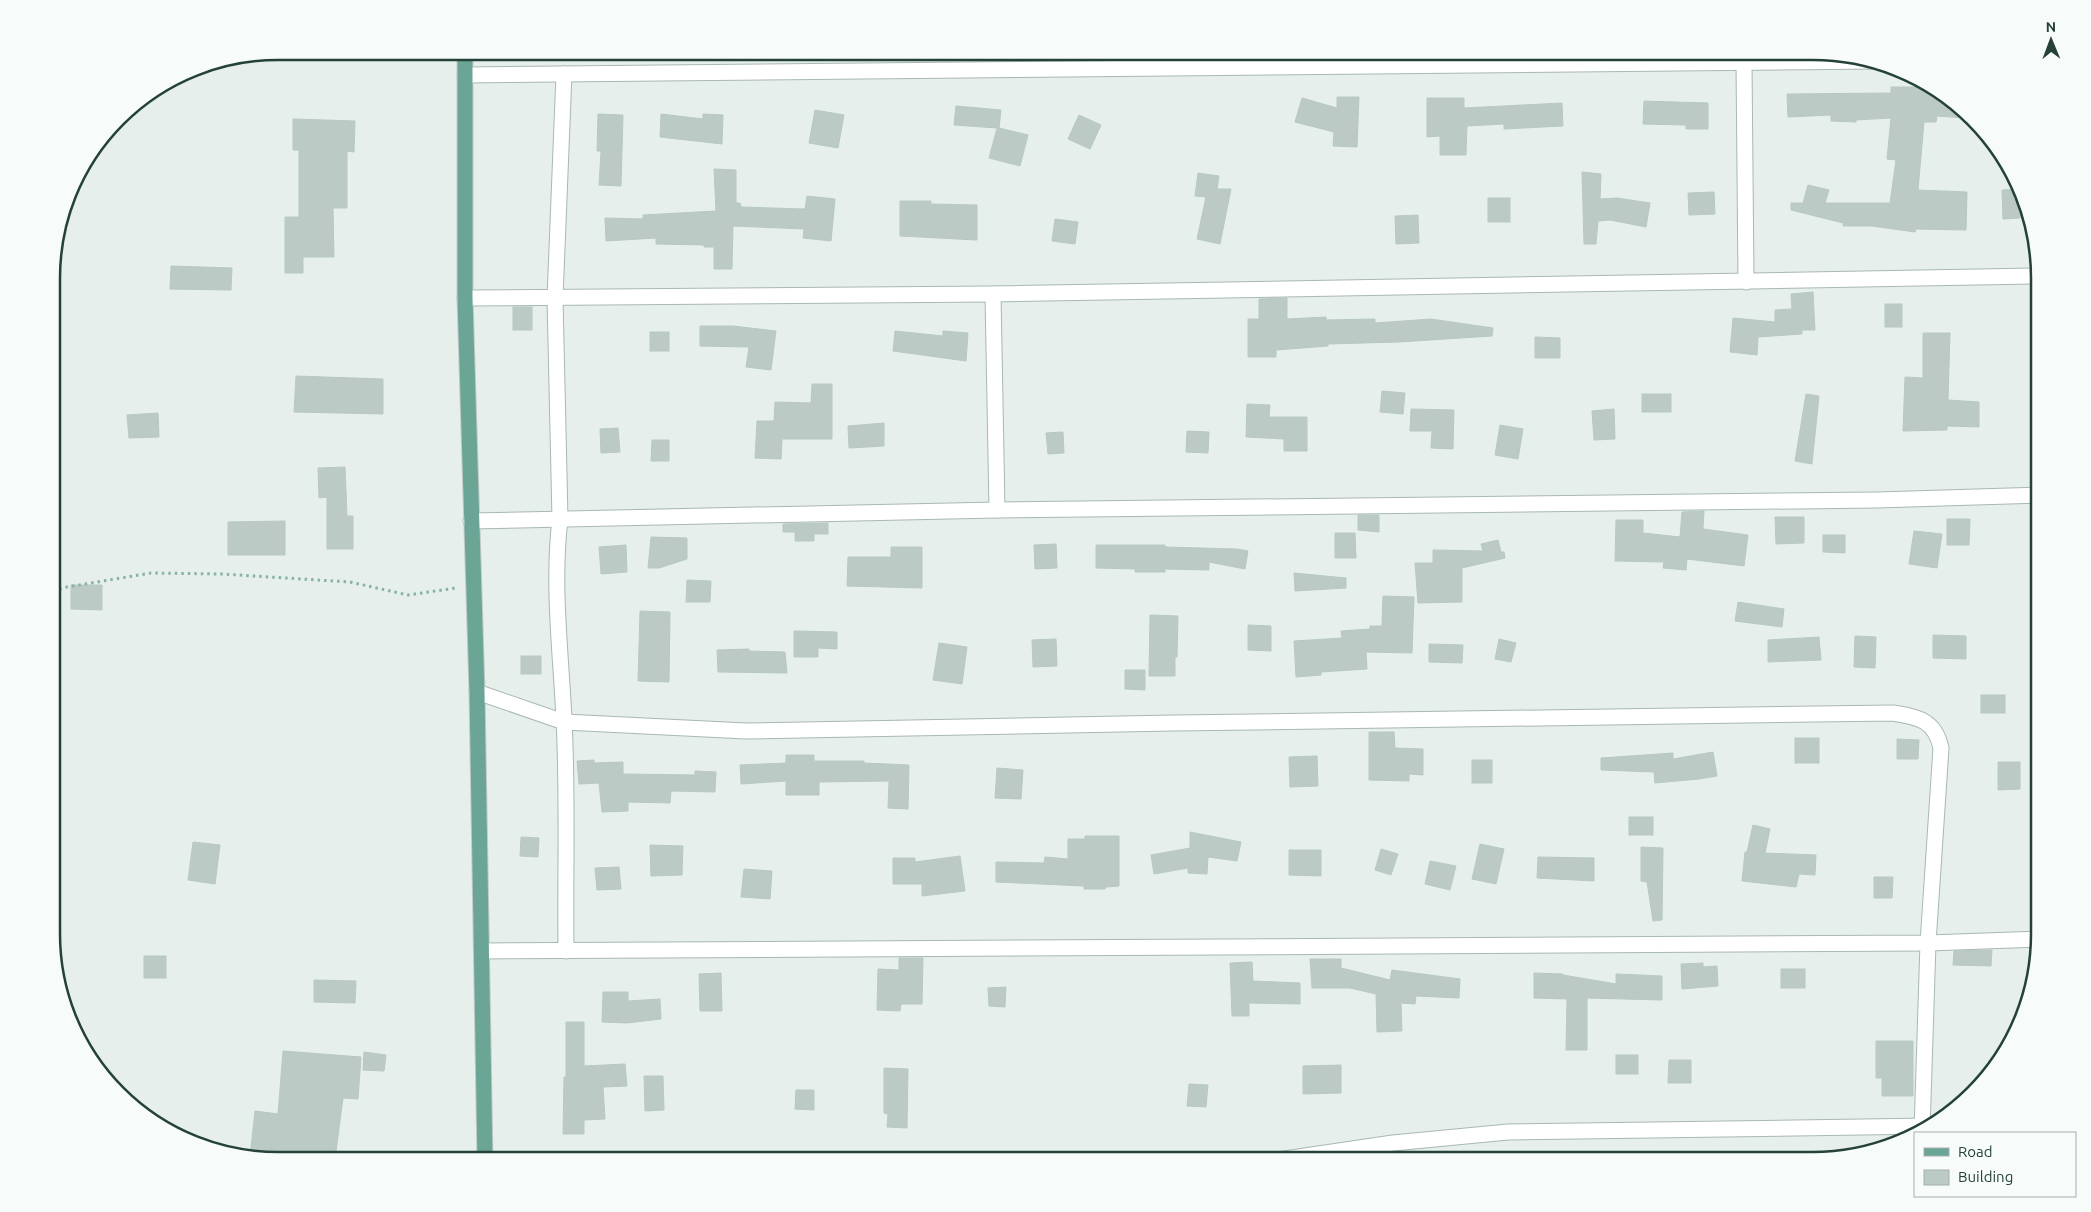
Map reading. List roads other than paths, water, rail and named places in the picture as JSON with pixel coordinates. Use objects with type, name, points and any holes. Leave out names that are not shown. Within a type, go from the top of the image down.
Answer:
[{"type":"main road","points":[[465,60],[464,298],[477,692],[485,1152]]},
{"type":"street","points":[[465,75],[1295,60]]},
{"type":"street","points":[[1572,60],[1841,62]]},
{"type":"street","points":[[1744,62],[1746,282]]},
{"type":"street","points":[[564,74],[555,298],[560,519],[556,551],[557,611],[564,722],[566,951]]},
{"type":"street","points":[[464,298],[993,294],[2031,276]]},
{"type":"street","points":[[993,294],[997,510]]},
{"type":"street","points":[[470,521],[997,510],[1877,500],[2031,495]]},
{"type":"street","points":[[477,692],[564,722],[746,731],[1893,713],[1910,716],[1926,722],[1938,733],[1941,748],[1928,944],[1926,1120]]},
{"type":"street","points":[[482,951],[1928,944],[2031,938]]},
{"type":"street","points":[[1336,1152],[1393,1143],[1508,1132],[1911,1128]]}]
